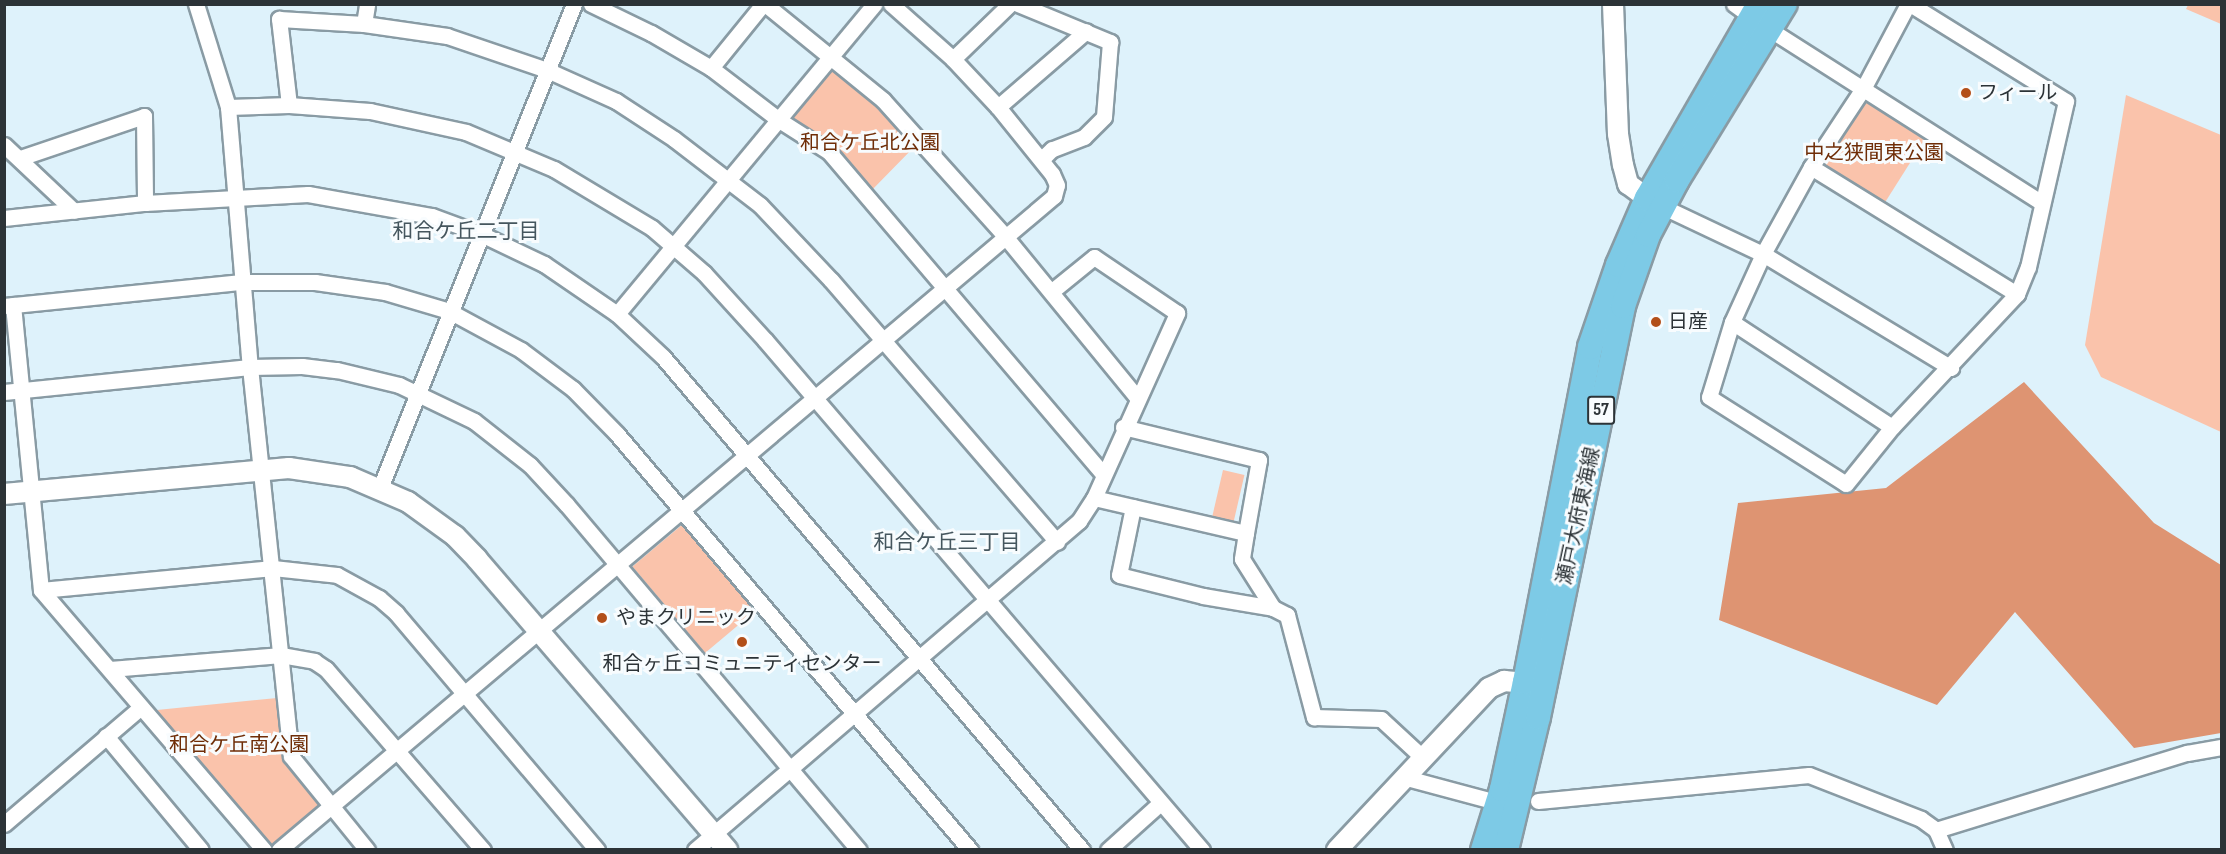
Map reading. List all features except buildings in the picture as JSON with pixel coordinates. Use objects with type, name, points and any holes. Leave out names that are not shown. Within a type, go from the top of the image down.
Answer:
[{"type":"main road","name":"瀬戸大府東海線","points":[[1506,849],[1590,347],[1618,265],[1655,203],[1754,14],[1785,4]]},
{"type":"main road","name":"瀬戸大府東海線","points":[[1483,849],[1535,684]]},
{"type":"street","points":[[196,4],[228,107],[250,367],[273,568],[291,756],[329,806],[367,849]]},
{"type":"street","points":[[364,24],[367,4]]},
{"type":"street","points":[[380,488],[449,311],[574,4]]},
{"type":"street","points":[[591,4],[651,33],[711,68],[779,120],[829,152],[1103,474]]},
{"type":"street","points":[[711,68],[764,4],[883,100],[1004,235],[1136,396]]},
{"type":"street","points":[[617,314],[874,4]]},
{"type":"street","points":[[279,849],[539,632],[678,509],[814,397],[879,339],[1054,196],[1057,185],[1041,159],[998,107],[954,59],[891,4]]},
{"type":"street","points":[[954,59],[1010,4]]},
{"type":"street","points":[[1018,4],[1110,42],[1104,117],[1084,137],[1052,149],[1041,159]]},
{"type":"street","points":[[1613,4],[1621,154],[1628,184],[1655,203],[1763,254],[1951,368]]},
{"type":"street","points":[[1910,4],[2066,100],[2028,267],[2017,294],[1951,368],[1892,427],[1846,484],[1709,397],[1732,322],[1763,254],[1811,167],[1864,87],[1910,4]]},
{"type":"street","points":[[1754,14],[2041,202]]},
{"type":"street","points":[[289,105],[279,19],[364,24],[447,36],[548,70],[616,101],[760,205],[831,280],[879,339],[1057,542]]},
{"type":"street","points":[[998,107],[1086,31]]},
{"type":"street","points":[[228,107],[289,105],[370,111],[466,132],[554,169],[624,210],[673,246],[704,273],[814,397],[1159,804],[1202,849]]},
{"type":"street","points":[[20,158],[144,116],[145,203]]},
{"type":"street","points":[[4,145],[74,211]]},
{"type":"street","points":[[1811,167],[2017,294]]},
{"type":"street","points":[[4,218],[145,203],[308,194],[403,208],[481,234],[544,264],[617,314],[663,357],[1082,849]]},
{"type":"street","points":[[695,849],[1057,542],[1079,521],[1094,498],[1136,396],[1177,313],[1094,257],[1051,292]]},
{"type":"street","points":[[264,849],[41,590],[29,492],[21,391],[9,305],[242,282],[351,286],[449,311],[521,350],[573,389],[970,849]]},
{"type":"street","points":[[1732,322],[1892,427]]},
{"type":"street","points":[[4,392],[250,367],[337,370],[418,394],[474,421],[530,465],[859,849]]},
{"type":"street","points":[[1123,427],[1259,460],[1242,559],[1274,608]]},
{"type":"street","points":[[4,494],[262,469],[325,471],[380,488],[408,502],[455,536],[727,849]]},
{"type":"street","points":[[1094,498],[1246,533]]},
{"type":"street","points":[[1133,507],[1119,575],[1203,596],[1274,608],[1287,615],[1314,717],[1381,719],[1422,757]]},
{"type":"street","points":[[41,590],[273,568],[338,575],[379,598],[597,849]]},
{"type":"street","points":[[110,669],[281,654],[306,657],[326,669],[483,849]]},
{"type":"street","points":[[1337,849],[1489,687],[1504,681],[1535,684]]},
{"type":"street","points":[[4,824],[141,707]]},
{"type":"street","points":[[106,736],[201,849]]},
{"type":"street","points":[[1936,830],[2120,772],[2222,747]]},
{"type":"street","points":[[1538,801],[1809,776],[1921,819],[1936,830],[1945,849]]},
{"type":"street","points":[[1403,777],[1485,799]]},
{"type":"street","points":[[1108,849],[1159,804]]},
{"type":"green space","points":[[2188,5],[2221,5],[2221,24],[2186,9]]},
{"type":"green space","name":"和合ケ丘北公園","points":[[832,69],[878,103],[917,144],[870,192],[830,150],[793,118]]},
{"type":"green space","points":[[2126,95],[2221,135],[2221,432],[2101,377],[2085,345]]},
{"type":"green space","name":"中之狭間東公園","points":[[1866,99],[1872,99],[1927,136],[1884,204],[1826,167],[1825,161]]},
{"type":"green space","points":[[1223,470],[1244,475],[1233,524],[1212,519]]},
{"type":"green space","points":[[683,524],[756,611],[705,653],[632,566]]},
{"type":"green space","name":"和合ケ丘南公園","points":[[277,698],[282,758],[322,805],[272,849],[157,710]]},
{"type":"shaded area","points":[[2024,382],[2154,523],[2221,565],[2221,733],[2134,748],[2015,612],[1937,705],[1719,620],[1738,503],[1886,488]]},
{"type":"place","name":"フィール","points":[[1966,93]]},
{"type":"place","name":"日産","points":[[1656,322]]},
{"type":"place","name":"やまクリニック","points":[[602,618]]},
{"type":"place","name":"和合ヶ丘コミュニティセンター","points":[[742,642]]},
{"type":"district","name":"和合ケ丘二丁目","points":[[466,232]]},
{"type":"district","name":"和合ケ丘三丁目","points":[[947,543]]}]
